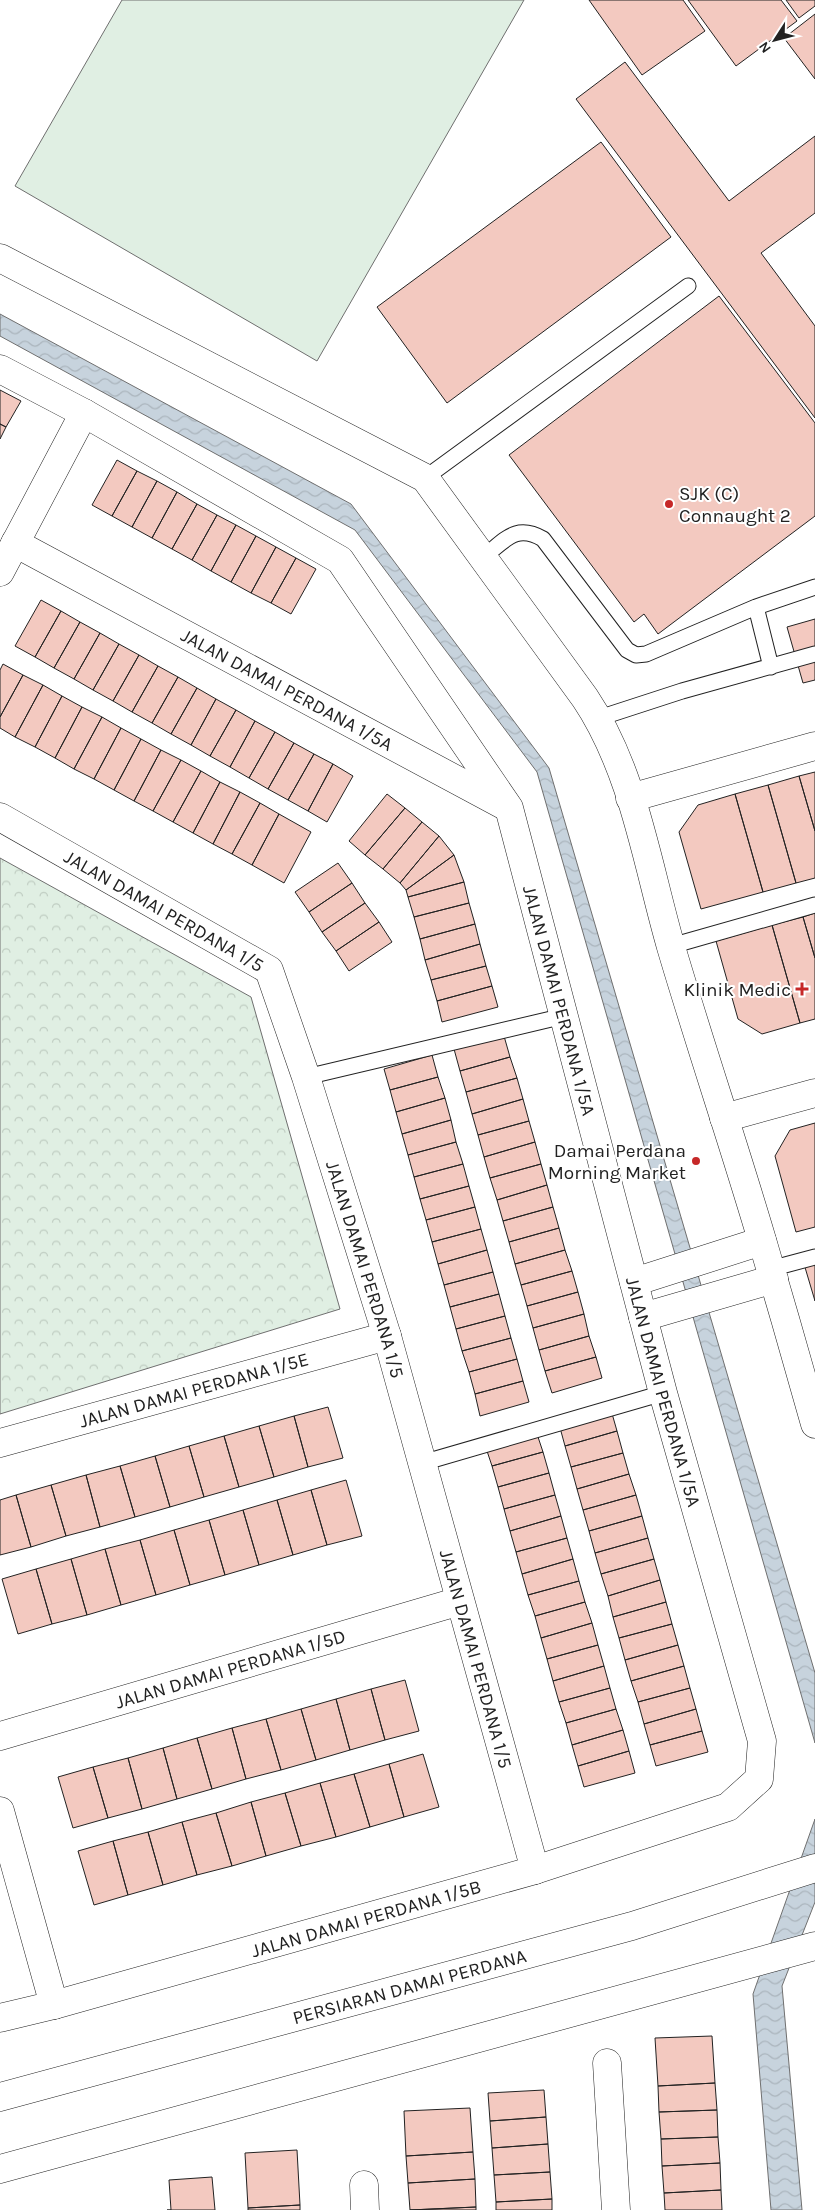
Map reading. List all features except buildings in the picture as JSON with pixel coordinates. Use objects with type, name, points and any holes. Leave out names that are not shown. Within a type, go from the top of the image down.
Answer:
[{"type":"street","points":[[0,258],[425,478],[599,718],[630,798],[671,946],[772,1274],[815,1424]]},
{"type":"street","points":[[0,369],[84,413],[340,560],[509,808]]},
{"type":"street","points":[[0,572],[84,413]]},
{"type":"street","name":"JALAN DAMAI PERDANA 1/5A","points":[[15,543],[509,808],[564,1016],[646,1278],[655,1313],[664,1393],[762,1741],[759,1779],[728,1807]]},
{"type":"street","points":[[630,798],[815,746]]},
{"type":"street","name":"JALAN DAMAI PERDANA 1/5","points":[[0,817],[268,970],[306,1077],[387,1336],[535,1870]]},
{"type":"street","points":[[724,1118],[815,1093]]},
{"type":"street","points":[[646,1278],[762,1241]]},
{"type":"street","points":[[655,1313],[710,1298],[772,1274]]},
{"type":"street","name":"JALAN DAMAI PERDANA 1/5E","points":[[0,1443],[387,1336]]},
{"type":"street","name":"JALAN DAMAI PERDANA 1/5D","points":[[0,1736],[460,1600]]},
{"type":"street","name":"JALAN DAMAI PERDANA 1/5B","points":[[0,2018],[54,2005],[535,1870],[728,1807]]},
{"type":"street","points":[[0,1811],[54,2005]]},
{"type":"street","name":"PERSIARAN DAMAI PERDANA","points":[[0,2097],[632,1926],[815,1868]]},
{"type":"street","points":[[0,2169],[815,1946]]},
{"type":"street","points":[[607,2063],[616,2210]]},
{"type":"lane","points":[[425,478],[688,286]]},
{"type":"lane","points":[[482,558],[517,532],[531,532],[543,539],[626,650],[636,655],[646,654],[756,607],[815,587]]},
{"type":"lane","points":[[756,607],[772,667]]},
{"type":"lane","points":[[599,718],[682,691],[815,654]]},
{"type":"lane","points":[[671,946],[815,905]]},
{"type":"lane","points":[[306,1077],[564,1016]]},
{"type":"lane","points":[[772,1274],[815,1257]]},
{"type":"lane","points":[[422,1463],[664,1393]]},
{"type":"green space","points":[[122,0],[524,0],[317,361],[15,186]]},
{"type":"green space","points":[[0,858],[251,997],[340,1309],[0,1414]]},
{"type":"water","points":[[0,314],[351,504],[549,768],[815,1673],[815,1743],[537,772],[355,530],[0,336]]},
{"type":"water","points":[[815,1819],[815,1902],[782,1986],[802,2210],[771,2210],[753,1994]]},
{"type":"place","name":"SJK (C) Connaught 2","points":[[669,504]]},
{"type":"place","name":"Klinik Medic","points":[[802,989]]},
{"type":"place","name":"Damai Perdana Morning Market","points":[[696,1161]]}]
